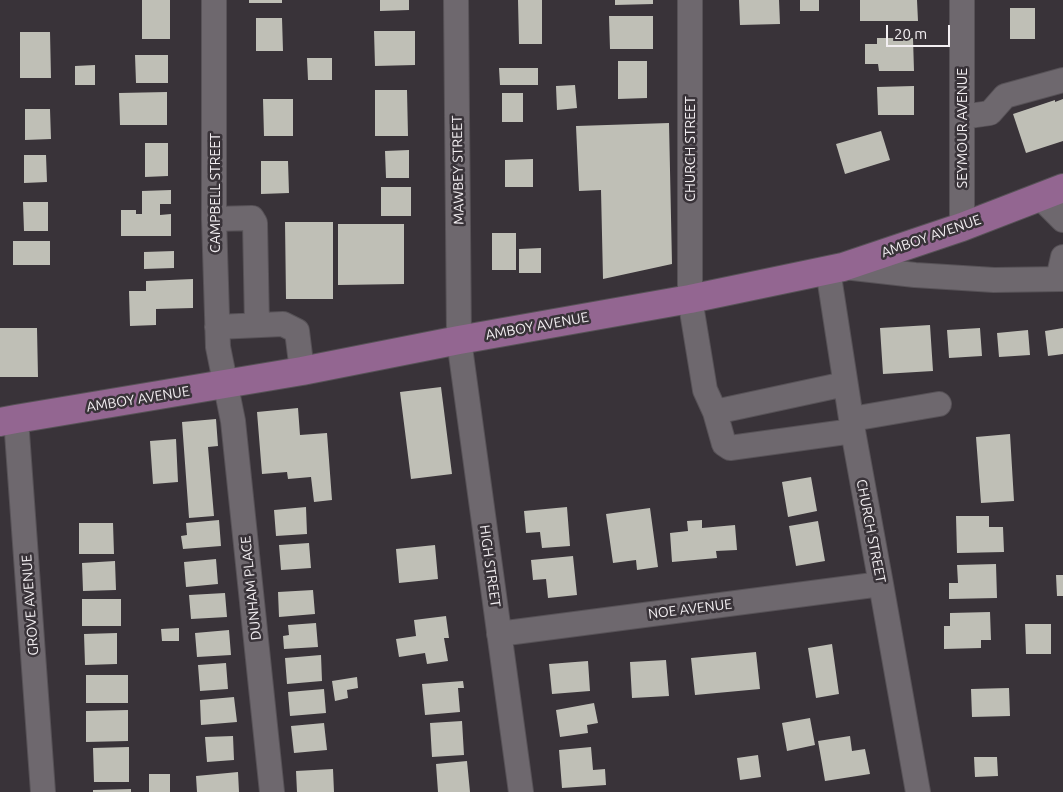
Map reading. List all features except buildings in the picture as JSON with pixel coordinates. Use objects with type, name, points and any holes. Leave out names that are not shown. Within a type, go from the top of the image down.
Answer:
[{"type":"main road","name":"AMBOY AVENUE","points":[[8,421],[302,371],[459,340],[690,299],[836,268],[962,227],[1052,192]]},
{"type":"street","name":"CAMPBELL STREET","points":[[214,0],[214,220],[217,326],[218,347],[226,384]]},
{"type":"street","name":"MAWBEY STREET","points":[[456,0],[459,340]]},
{"type":"street","name":"CHURCH STREET","points":[[690,0],[690,299],[705,390],[715,412],[724,444],[730,448],[852,425],[939,404]]},
{"type":"street","name":"SEYMOUR AVENUE","points":[[962,0],[962,227]]},
{"type":"street","points":[[962,117],[990,113],[1005,96],[1063,80]]},
{"type":"street","points":[[1052,192],[1063,220]]},
{"type":"street","points":[[214,220],[252,218],[255,223],[256,325]]},
{"type":"street","points":[[836,268],[994,280],[1061,271]]},
{"type":"street","name":"CHURCH STREET","points":[[836,268],[845,384],[918,792]]},
{"type":"street","points":[[217,326],[283,324],[296,331],[302,371]]},
{"type":"street","name":"HIGH STREET","points":[[459,340],[521,792]]},
{"type":"street","name":"DUNHAM PLACE","points":[[226,384],[234,420],[272,792]]},
{"type":"street","points":[[715,412],[845,384]]},
{"type":"street","name":"GROVE AVENUE","points":[[8,421],[44,792]]},
{"type":"street","name":"NOE AVENUE","points":[[499,634],[881,584]]}]
